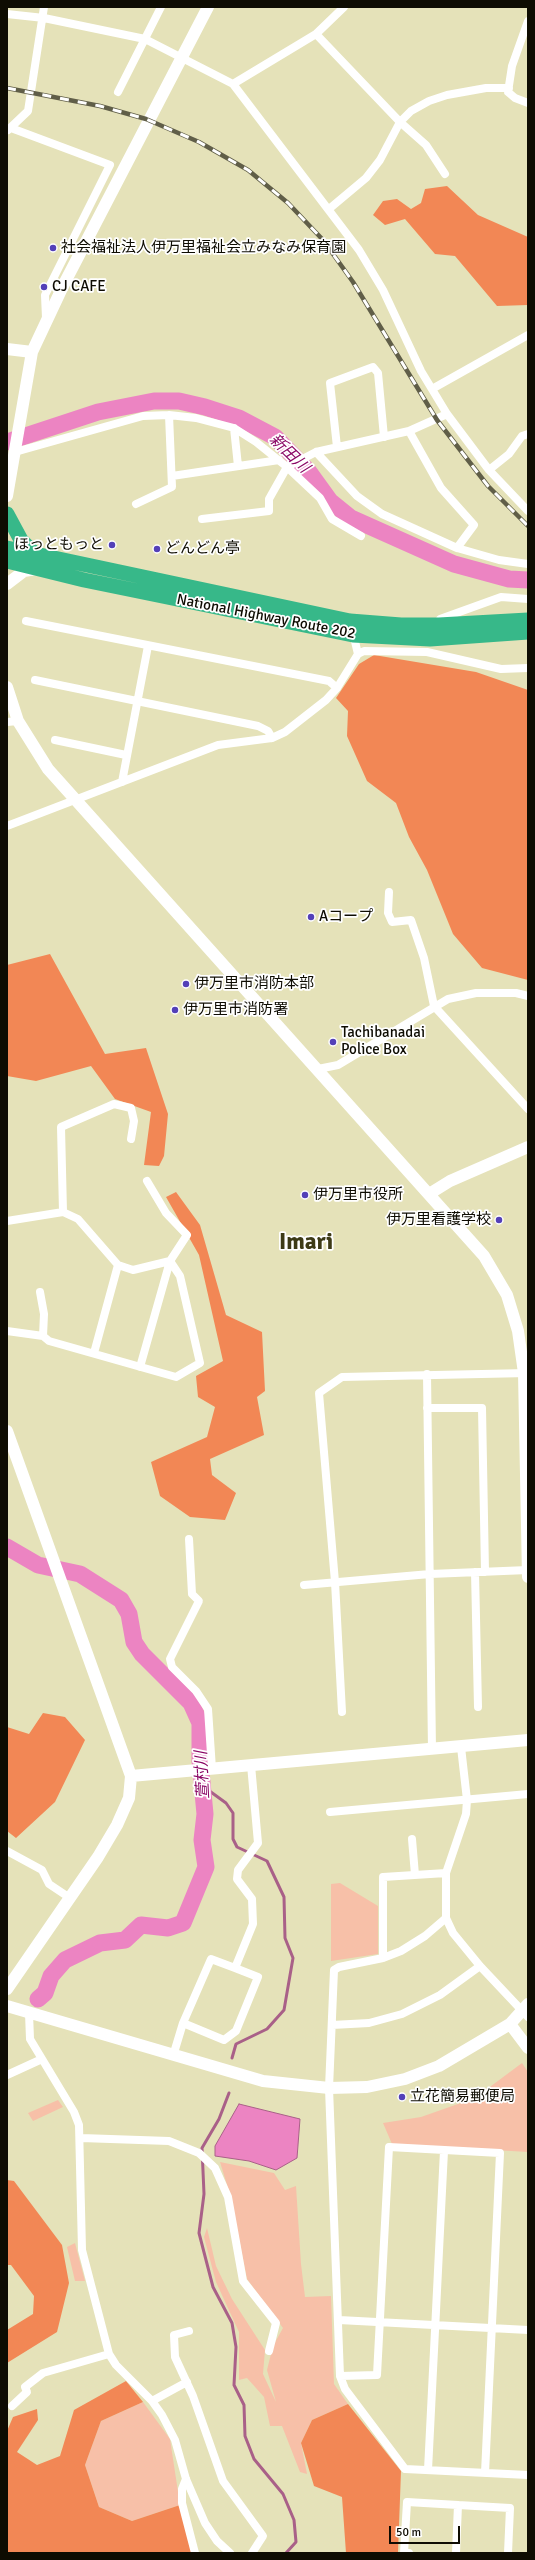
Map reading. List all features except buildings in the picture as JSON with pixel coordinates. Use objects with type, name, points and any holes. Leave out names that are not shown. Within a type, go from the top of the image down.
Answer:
[{"type":"highway","points":[[7,514],[18,536],[35,554]]},
{"type":"highway","name":"National Highway Route 202","points":[[7,548],[429,646],[483,630],[528,620]]},
{"type":"highway","name":"National Highway Route 202","points":[[7,561],[38,569],[352,628],[400,625],[439,625],[483,630],[528,632]]},
{"type":"street","points":[[44,7],[44,18],[28,111],[9,129],[110,165],[45,295],[46,319]]},
{"type":"street","points":[[118,92],[161,7]]},
{"type":"street","points":[[7,496],[32,352],[46,319],[194,38],[208,7]]},
{"type":"street","points":[[233,84],[316,34],[344,7]]},
{"type":"street","points":[[7,14],[44,18],[145,39],[233,84],[329,209],[383,290],[412,352],[447,414],[489,470],[528,511]]},
{"type":"street","points":[[528,21],[512,66],[508,92],[515,98],[528,103]]},
{"type":"street","points":[[316,34],[400,122],[426,145],[445,174]]},
{"type":"street","points":[[329,209],[366,178],[380,160],[400,122],[411,111],[429,101],[447,95],[486,88],[509,88]]},
{"type":"street","points":[[432,389],[528,335]]},
{"type":"street","points":[[7,349],[32,352]]},
{"type":"street","points":[[337,448],[330,383],[373,367],[378,373],[384,437]]},
{"type":"street","points":[[202,519],[269,511],[269,499],[287,467],[316,452],[409,431],[447,414]]},
{"type":"street","points":[[15,452],[143,416],[169,415],[196,418],[234,428],[279,460],[320,498],[332,518],[360,536]]},
{"type":"street","points":[[136,504],[172,487],[169,415]]},
{"type":"street","points":[[234,428],[238,466]]},
{"type":"street","points":[[409,431],[441,488],[474,525],[457,548]]},
{"type":"street","points":[[489,470],[509,454],[522,436],[528,434]]},
{"type":"street","points":[[316,452],[357,496],[382,514],[457,548],[499,560],[528,564]]},
{"type":"street","points":[[172,476],[279,460]]},
{"type":"street","points":[[7,584],[24,571],[38,569]]},
{"type":"street","points":[[439,625],[440,619],[501,598],[528,599]]},
{"type":"street","points":[[26,621],[329,681],[337,688]]},
{"type":"street","points":[[352,628],[358,654]]},
{"type":"street","points":[[122,782],[148,646]]},
{"type":"street","points":[[7,826],[218,745],[272,738],[291,728],[326,700],[337,688],[358,654],[364,651],[429,646],[501,668],[528,668]]},
{"type":"street","points":[[35,680],[258,726],[268,731],[272,738]]},
{"type":"street","points":[[7,686],[12,722],[48,769],[75,801],[318,1069],[484,1256],[507,1295],[518,1331],[526,1373],[528,1576]]},
{"type":"street","points":[[55,740],[126,755]]},
{"type":"street","points":[[389,892],[388,913],[392,922],[410,920],[424,958],[434,1006],[528,1110]]},
{"type":"street","points":[[318,1069],[338,1065],[434,1006],[460,995],[476,992],[516,993],[528,996]]},
{"type":"street","points":[[63,1212],[61,1127],[114,1104],[131,1108],[134,1121],[131,1139]]},
{"type":"street","points":[[429,1194],[450,1181],[528,1147]]},
{"type":"street","points":[[140,1367],[170,1261],[187,1235],[166,1213],[147,1181]]},
{"type":"street","points":[[7,1221],[63,1212],[78,1219],[118,1266],[133,1270],[170,1261]]},
{"type":"street","points":[[7,1331],[43,1336],[49,1341],[176,1377],[200,1363],[180,1276],[170,1261]]},
{"type":"street","points":[[94,1353],[118,1266]]},
{"type":"street","points":[[40,1292],[44,1314],[43,1336]]},
{"type":"street","points":[[342,1712],[335,1582],[319,1393],[342,1377],[526,1373]]},
{"type":"street","points":[[427,1374],[432,1750]]},
{"type":"street","points":[[427,1408],[482,1408],[485,1572]]},
{"type":"street","points":[[7,1431],[131,1776],[129,1798],[117,1825],[98,1858],[7,1989]]},
{"type":"street","points":[[189,1539],[192,1594],[199,1601],[170,1659],[172,1666],[196,1691],[208,1708],[212,1769]]},
{"type":"street","points":[[304,1586],[430,1574],[528,1570]]},
{"type":"street","points":[[475,1572],[478,1707]]},
{"type":"street","points":[[131,1776],[432,1750],[528,1740]]},
{"type":"street","points":[[7,2006],[173,2056],[263,2081],[329,2088],[366,2087],[404,2078],[439,2066],[510,2024],[526,2010],[480,1966],[453,1933],[446,1918],[446,1873],[466,1814],[467,1800],[461,1747]]},
{"type":"street","points":[[235,1968],[253,1924],[252,1899],[237,1879],[238,1870],[258,1843],[250,1765]]},
{"type":"street","points":[[330,1812],[528,1794]]},
{"type":"street","points":[[412,1839],[415,1875]]},
{"type":"street","points":[[7,1851],[42,1870],[50,1884],[70,1898]]},
{"type":"street","points":[[383,1958],[383,1877],[446,1873]]},
{"type":"street","points":[[446,1918],[425,1936],[401,1951],[383,1958],[339,1967],[334,1970],[329,2088],[340,2376],[345,2389],[405,2469],[528,2475]]},
{"type":"street","points":[[173,2056],[183,2023],[211,1959],[258,1977],[236,2031],[224,2040],[183,2023]]},
{"type":"street","points":[[332,2025],[369,2023],[402,2014],[440,1995],[480,1966]]},
{"type":"street","points":[[29,2013],[30,2039],[74,2112],[81,2138],[82,2250],[109,2354],[116,2365],[152,2401],[175,2440],[186,2479],[205,2523],[216,2541],[230,2553]]},
{"type":"street","points":[[510,2024],[528,2048]]},
{"type":"street","points":[[7,2075],[42,2059]]},
{"type":"street","points":[[81,2138],[169,2142],[199,2153],[216,2168],[228,2197],[243,2281],[276,2323],[269,2351]]},
{"type":"street","points":[[340,2376],[377,2375],[378,2322],[389,2147],[500,2153],[485,2473]]},
{"type":"street","points":[[428,2470],[444,2151]]},
{"type":"street","points":[[339,2320],[528,2330]]},
{"type":"street","points":[[189,2331],[174,2335],[175,2357],[187,2382],[223,2481],[263,2536],[252,2553]]},
{"type":"street","points":[[12,2406],[27,2392],[25,2387],[43,2372],[109,2354]]},
{"type":"street","points":[[152,2401],[187,2382]]},
{"type":"street","points":[[186,2479],[182,2489],[182,2503],[195,2553]]},
{"type":"street","points":[[409,2553],[404,2553],[407,2502],[510,2508],[508,2553]]},
{"type":"street","points":[[456,2553],[458,2505]]},
{"type":"shaded area","points":[[447,186],[478,215],[528,237],[528,305],[497,306],[455,256],[435,254],[405,219],[385,225],[373,215],[383,201],[397,199],[411,209],[421,203],[425,189]]},
{"type":"shaded area","points":[[374,655],[476,672],[528,690],[528,980],[482,968],[453,934],[427,870],[409,837],[396,803],[367,781],[347,736],[348,711],[336,698],[359,664]]},
{"type":"shaded area","points":[[50,954],[105,1054],[146,1048],[168,1114],[164,1156],[159,1166],[144,1165],[151,1112],[115,1099],[91,1066],[36,1081],[7,1076],[7,965]]},
{"type":"shaded area","points":[[176,1192],[200,1225],[226,1315],[262,1332],[265,1391],[257,1397],[264,1435],[210,1459],[212,1475],[236,1493],[225,1520],[190,1517],[160,1496],[151,1462],[207,1437],[215,1407],[198,1397],[196,1376],[223,1361],[199,1255],[166,1197]]},
{"type":"shaded area","points":[[43,1713],[65,1717],[85,1740],[55,1802],[16,1838],[7,1831],[7,1727],[29,1734]]},
{"type":"shaded area","points":[[340,1883],[378,1906],[378,1954],[331,1961],[331,1884]]},
{"type":"shaded area","points":[[522,2063],[528,2072],[528,2152],[392,2144],[383,2123],[421,2117],[475,2098]]},
{"type":"shaded area","points":[[58,2100],[63,2107],[33,2121],[28,2113]]},
{"type":"shaded area","points":[[239,2104],[300,2119],[297,2158],[276,2170],[249,2161],[215,2156],[215,2146]]},
{"type":"shaded area","points":[[220,2162],[274,2173],[285,2190],[296,2186],[301,2264],[305,2297],[331,2296],[334,2384],[348,2404],[312,2420],[301,2443],[307,2474],[300,2472],[282,2426],[270,2426],[264,2397],[247,2378],[239,2380],[239,2332],[216,2282],[204,2237],[207,2228],[216,2266],[232,2299],[265,2350],[263,2374],[276,2402],[267,2370],[273,2346],[283,2328],[247,2279],[231,2198]]},
{"type":"shaded area","points":[[7,2180],[14,2181],[62,2245],[69,2283],[57,2332],[7,2363],[7,2330],[33,2314],[34,2296],[11,2265],[7,2265]]},
{"type":"shaded area","points":[[75,2243],[85,2281],[75,2281],[67,2247]]},
{"type":"shaded area","points":[[126,2381],[143,2402],[101,2421],[85,2465],[99,2507],[132,2521],[180,2505],[192,2553],[7,2553],[7,2431],[13,2417],[37,2409],[38,2420],[17,2452],[37,2465],[60,2456],[74,2410]]},
{"type":"shaded area","points":[[143,2402],[170,2439],[180,2505],[132,2521],[99,2507],[85,2465],[101,2421]]},
{"type":"shaded area","points":[[348,2404],[401,2471],[398,2553],[346,2553],[342,2497],[314,2486],[301,2443],[312,2420]]},
{"type":"waterway","name":"新田川","points":[[7,442],[98,412],[154,401],[179,401],[205,407],[239,418],[275,437],[309,472],[330,501],[351,518],[454,564],[509,579],[528,580]]},
{"type":"waterway","name":"萱村川","points":[[7,1547],[38,1565],[80,1574],[121,1600],[129,1614],[134,1642],[142,1654],[191,1703],[200,1723],[200,1761],[205,1814],[202,1840],[206,1867],[183,1923],[168,1928],[141,1925],[125,1940],[100,1943],[65,1960],[51,1976],[45,1993],[38,1999]]},
{"type":"waterway","points":[[204,1787],[226,1803],[233,1813],[233,1839],[237,1847],[267,1861],[284,1897],[285,1938],[293,1958],[284,2010],[267,2029],[236,2044],[232,2058]]},
{"type":"waterway","points":[[229,2093],[219,2119],[202,2148],[204,2194],[199,2233],[213,2287],[232,2323],[236,2347],[234,2385],[244,2405],[245,2436],[254,2459],[283,2494],[294,2520],[296,2542],[286,2553]]},
{"type":"railway","points":[[7,88],[100,106],[146,119],[199,142],[248,170],[288,203],[323,240],[353,282],[437,420],[488,486],[528,526]]},
{"type":"place","name":"社会福祉法人伊万里福祉会立みなみ保育園","points":[[53,248]]},
{"type":"place","name":"CJ CAFE","points":[[44,287]]},
{"type":"place","name":"ほっともっと","points":[[112,545]]},
{"type":"place","name":"どんどん亭","points":[[157,549]]},
{"type":"place","name":"Aコープ","points":[[311,917]]},
{"type":"place","name":"伊万里市消防本部","points":[[186,984]]},
{"type":"place","name":"伊万里市消防署","points":[[175,1010]]},
{"type":"place","name":"Tachibanadai Police Box","points":[[333,1042]]},
{"type":"place","name":"伊万里市役所","points":[[305,1195]]},
{"type":"place","name":"伊万里看護学校","points":[[499,1220]]},
{"type":"place","name":"立花簡易郵便局","points":[[402,2097]]},
{"type":"district","name":"Imari","points":[[306,1243]]}]
